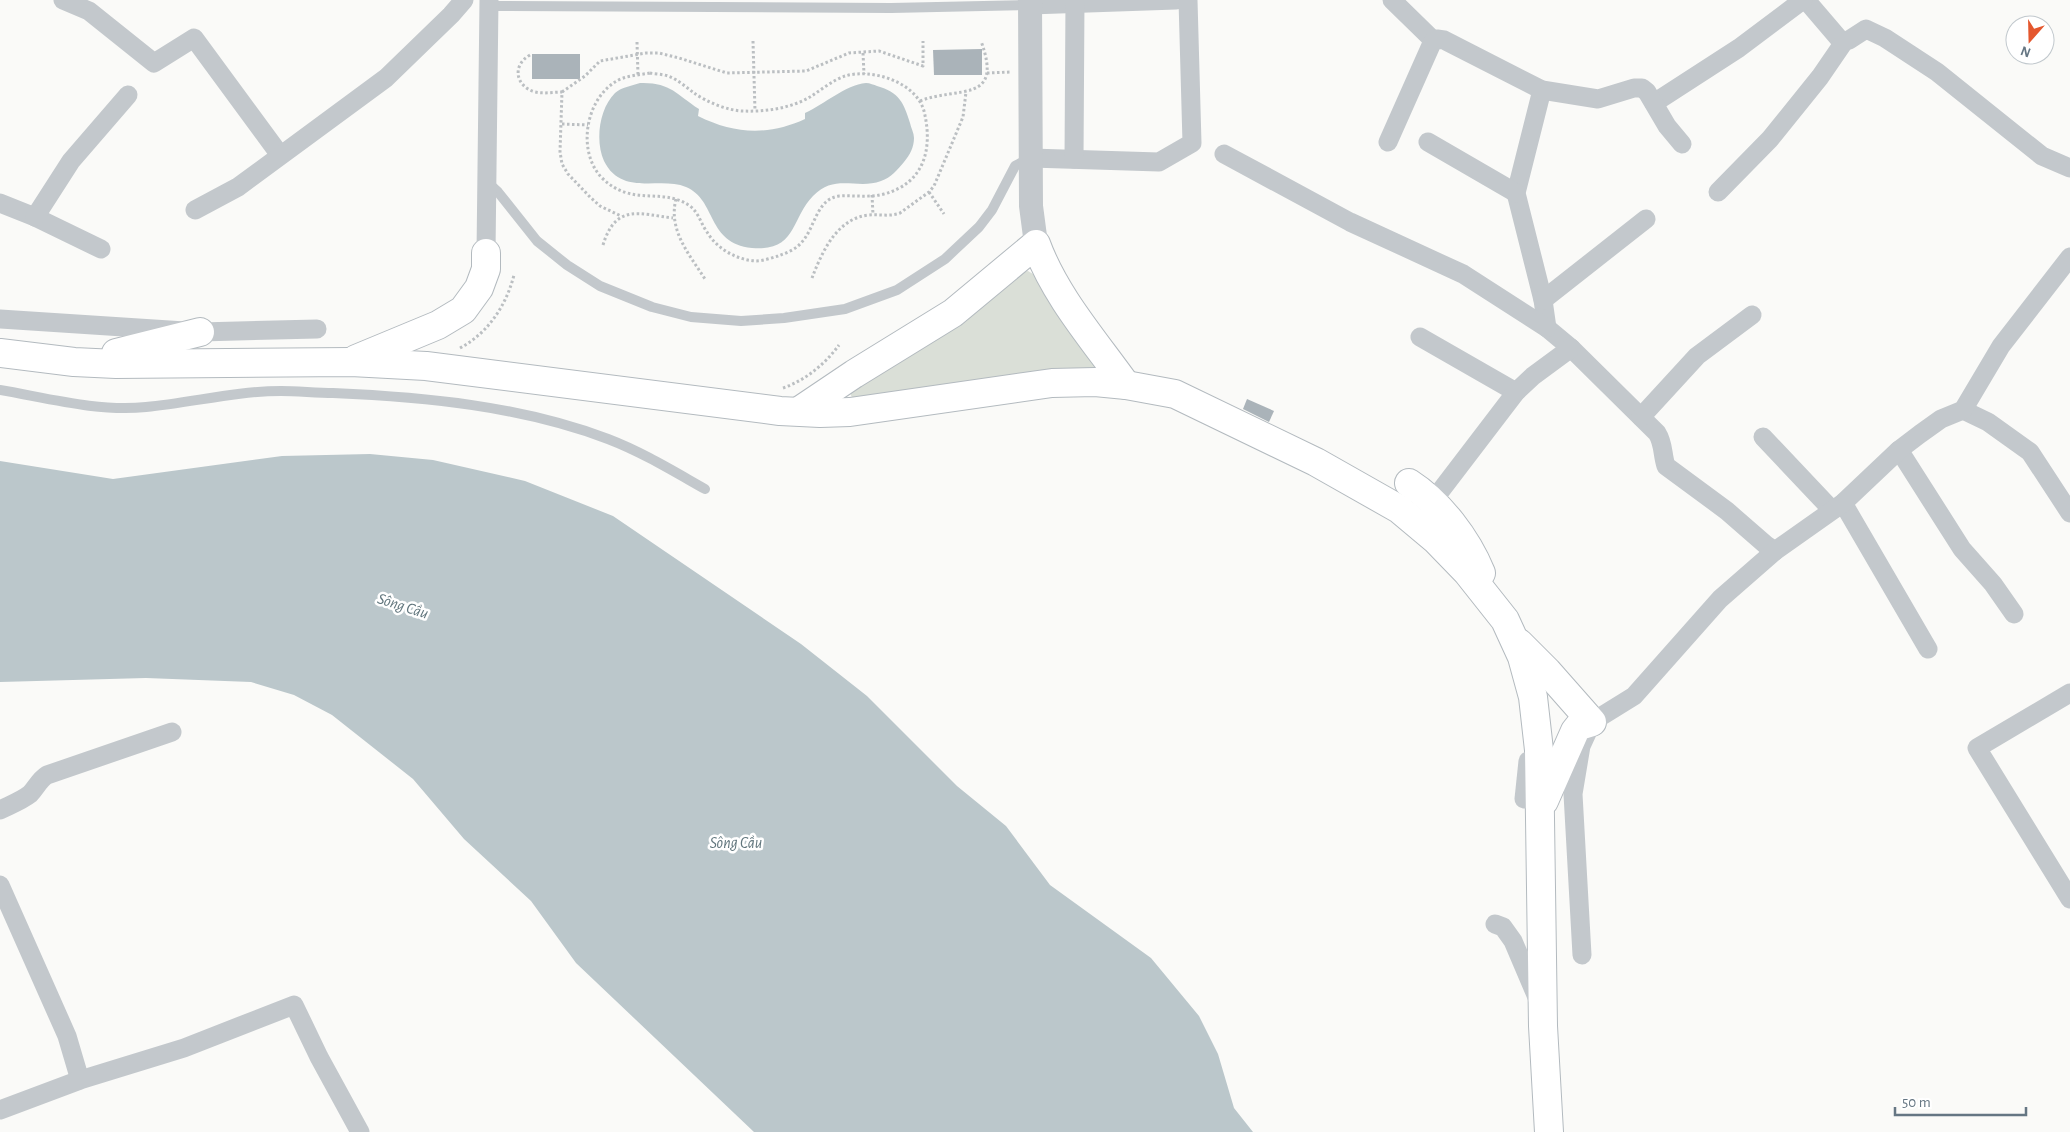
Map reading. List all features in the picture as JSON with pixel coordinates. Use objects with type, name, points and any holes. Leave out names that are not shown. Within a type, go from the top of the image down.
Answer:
[{"type":"main road","points":[[799,411],[854,374],[953,313],[1036,244],[1045,268],[1056,288],[1126,384]]},
{"type":"main road","points":[[350,362],[438,324],[463,310],[479,288],[486,269],[486,253]]},
{"type":"main road","points":[[86,362],[200,332]]},
{"type":"main road","points":[[0,353],[86,362],[350,362],[426,366],[720,404],[820,413],[850,412],[1052,383],[1095,382],[1126,384],[1175,394],[1210,409],[1316,462],[1399,509],[1436,540],[1468,572],[1505,620],[1527,673],[1533,697],[1539,750],[1532,804],[1549,1132]]},
{"type":"main road","points":[[1409,483],[1432,502],[1467,546],[1480,570],[1496,609]]},
{"type":"main road","points":[[1514,638],[1547,671],[1592,722],[1579,726],[1574,731],[1532,804]]},
{"type":"street","points":[[63,0],[94,6],[154,63],[194,38],[280,156]]},
{"type":"street","points":[[195,210],[238,187],[386,78],[464,0]]},
{"type":"street","points":[[1036,244],[1031,206],[1030,3],[1176,0]]},
{"type":"street","points":[[1031,158],[1159,162],[1192,143],[1188,0]]},
{"type":"street","points":[[1392,0],[1434,41]]},
{"type":"street","points":[[1654,103],[1739,48],[1805,0],[1838,39],[1844,42]]},
{"type":"street","points":[[485,2],[486,253]]},
{"type":"street","points":[[1074,159],[1075,2]]},
{"type":"street","points":[[1718,192],[1770,139],[1820,77],[1844,42],[1866,29],[1885,38],[1937,72],[2042,156],[2070,168]]},
{"type":"street","points":[[1434,41],[1444,40],[1542,90],[1598,99],[1639,88],[1644,89],[1667,126],[1682,144]]},
{"type":"street","points":[[1388,142],[1434,41]]},
{"type":"street","points":[[1542,90],[1516,194],[1543,300],[1547,328]]},
{"type":"street","points":[[36,217],[71,161],[128,95]]},
{"type":"street","points":[[1428,142],[1516,194]]},
{"type":"street","points":[[1224,154],[1350,222],[1463,274],[1547,328],[1571,348],[1657,433],[1662,442],[1666,466],[1775,551]]},
{"type":"street","points":[[0,203],[36,217],[101,249]]},
{"type":"street","points":[[1543,300],[1646,219]]},
{"type":"street","points":[[1582,955],[1573,794],[1581,746],[1592,722],[1634,696],[1720,599],[1775,551],[1838,506],[1899,450],[1941,419],[1963,410],[2001,346],[2070,257]]},
{"type":"street","points":[[1641,417],[1697,356],[1752,315]]},
{"type":"street","points":[[0,319],[200,332],[317,329]]},
{"type":"street","points":[[1420,337],[1516,392]]},
{"type":"street","points":[[1432,502],[1516,392],[1533,376],[1571,348]]},
{"type":"street","points":[[1963,410],[1988,422],[2030,452],[2070,513]]},
{"type":"street","points":[[1763,437],[1838,506],[1928,649]]},
{"type":"street","points":[[1899,450],[1962,549],[1993,584],[2014,614]]},
{"type":"street","points":[[2070,693],[1977,748],[2070,897]]},
{"type":"street","points":[[0,810],[27,796],[37,787],[41,779],[47,776],[172,732]]},
{"type":"street","points":[[0,885],[67,1036],[80,1080]]},
{"type":"street","points":[[1495,924],[1503,927],[1513,941],[1543,1010]]},
{"type":"street","points":[[0,1110],[80,1080],[184,1048],[294,1005],[360,1132]]},
{"type":"lane","points":[[485,2],[891,8],[1030,3]]},
{"type":"lane","points":[[486,180],[498,192],[537,241],[567,265],[600,286],[652,307],[691,317],[741,321],[784,318],[845,309],[897,290],[945,259],[980,228],[992,210],[1015,166],[1031,158]]},
{"type":"lane","points":[[0,390],[96,406],[122,408],[145,408],[247,393],[281,391],[376,395],[425,400],[531,416],[575,428],[650,458],[705,489]]},
{"type":"path","points":[[753,41],[754,111]]},
{"type":"path","points":[[530,55],[522,59],[516,74],[526,88],[544,93],[562,92],[585,76],[600,61],[638,54],[660,53],[727,73],[806,71],[850,53],[863,52],[879,52],[923,66],[923,41]]},
{"type":"path","points":[[920,101],[938,95],[976,89],[985,79],[989,67],[982,41]]},
{"type":"path","points":[[637,42],[638,75]]},
{"type":"path","points":[[863,52],[864,74]]},
{"type":"path","points":[[987,73],[1014,72]]},
{"type":"path","points":[[650,73],[668,76],[697,95],[723,107],[742,112],[778,109],[807,98],[844,76],[864,74],[872,74],[896,83],[916,94],[920,101],[927,123],[928,138],[925,160],[919,171],[900,187],[884,194],[835,197],[827,200],[822,205],[802,243],[787,252],[759,261],[744,260],[721,247],[707,233],[692,208],[676,199],[623,193],[602,177],[594,166],[587,137],[588,125],[594,104],[603,94],[615,82],[650,73]]},
{"type":"path","points":[[562,92],[560,152],[562,164],[568,174],[600,206],[621,216]]},
{"type":"path","points":[[812,278],[827,246],[842,227],[855,218],[900,213],[929,192],[939,178],[963,117],[966,92]]},
{"type":"path","points":[[562,124],[588,125]]},
{"type":"path","points":[[929,192],[944,214]]},
{"type":"path","points":[[872,195],[873,215]]},
{"type":"path","points":[[676,199],[673,218],[678,233],[705,279]]},
{"type":"path","points":[[603,245],[609,230],[621,216],[629,213],[673,218]]},
{"type":"path","points":[[778,389],[799,381],[814,371],[839,346]]},
{"type":"shaded area","points":[[1028,271],[1033,274],[1098,364],[1093,374],[853,400],[850,393],[862,380],[997,295],[1022,272]]},
{"type":"water","points":[[640,83],[650,83],[672,90],[699,109],[698,116],[711,122],[751,131],[778,128],[805,119],[805,113],[850,87],[869,83],[891,91],[900,99],[913,132],[913,145],[906,159],[888,178],[872,183],[830,185],[821,189],[806,205],[785,239],[777,245],[767,248],[752,248],[737,244],[727,238],[719,230],[703,201],[696,193],[686,187],[665,183],[631,182],[621,179],[612,172],[604,161],[599,135],[605,108],[615,93]]},
{"type":"water","name":"Sông Cầu","points":[[370,454],[433,460],[525,481],[613,516],[801,644],[867,696],[957,786],[1006,826],[1050,885],[1151,958],[1199,1016],[1218,1054],[1234,1108],[1253,1132],[754,1132],[576,963],[531,901],[464,839],[413,779],[332,715],[294,695],[251,682],[146,678],[0,682],[0,461],[113,479],[282,456]]},
{"type":"building","points":[[982,49],[982,75],[934,75],[933,50]]},
{"type":"building","points":[[532,54],[580,54],[580,79],[532,79]]},
{"type":"building","points":[[1247,399],[1274,411],[1269,422],[1243,409]]}]
